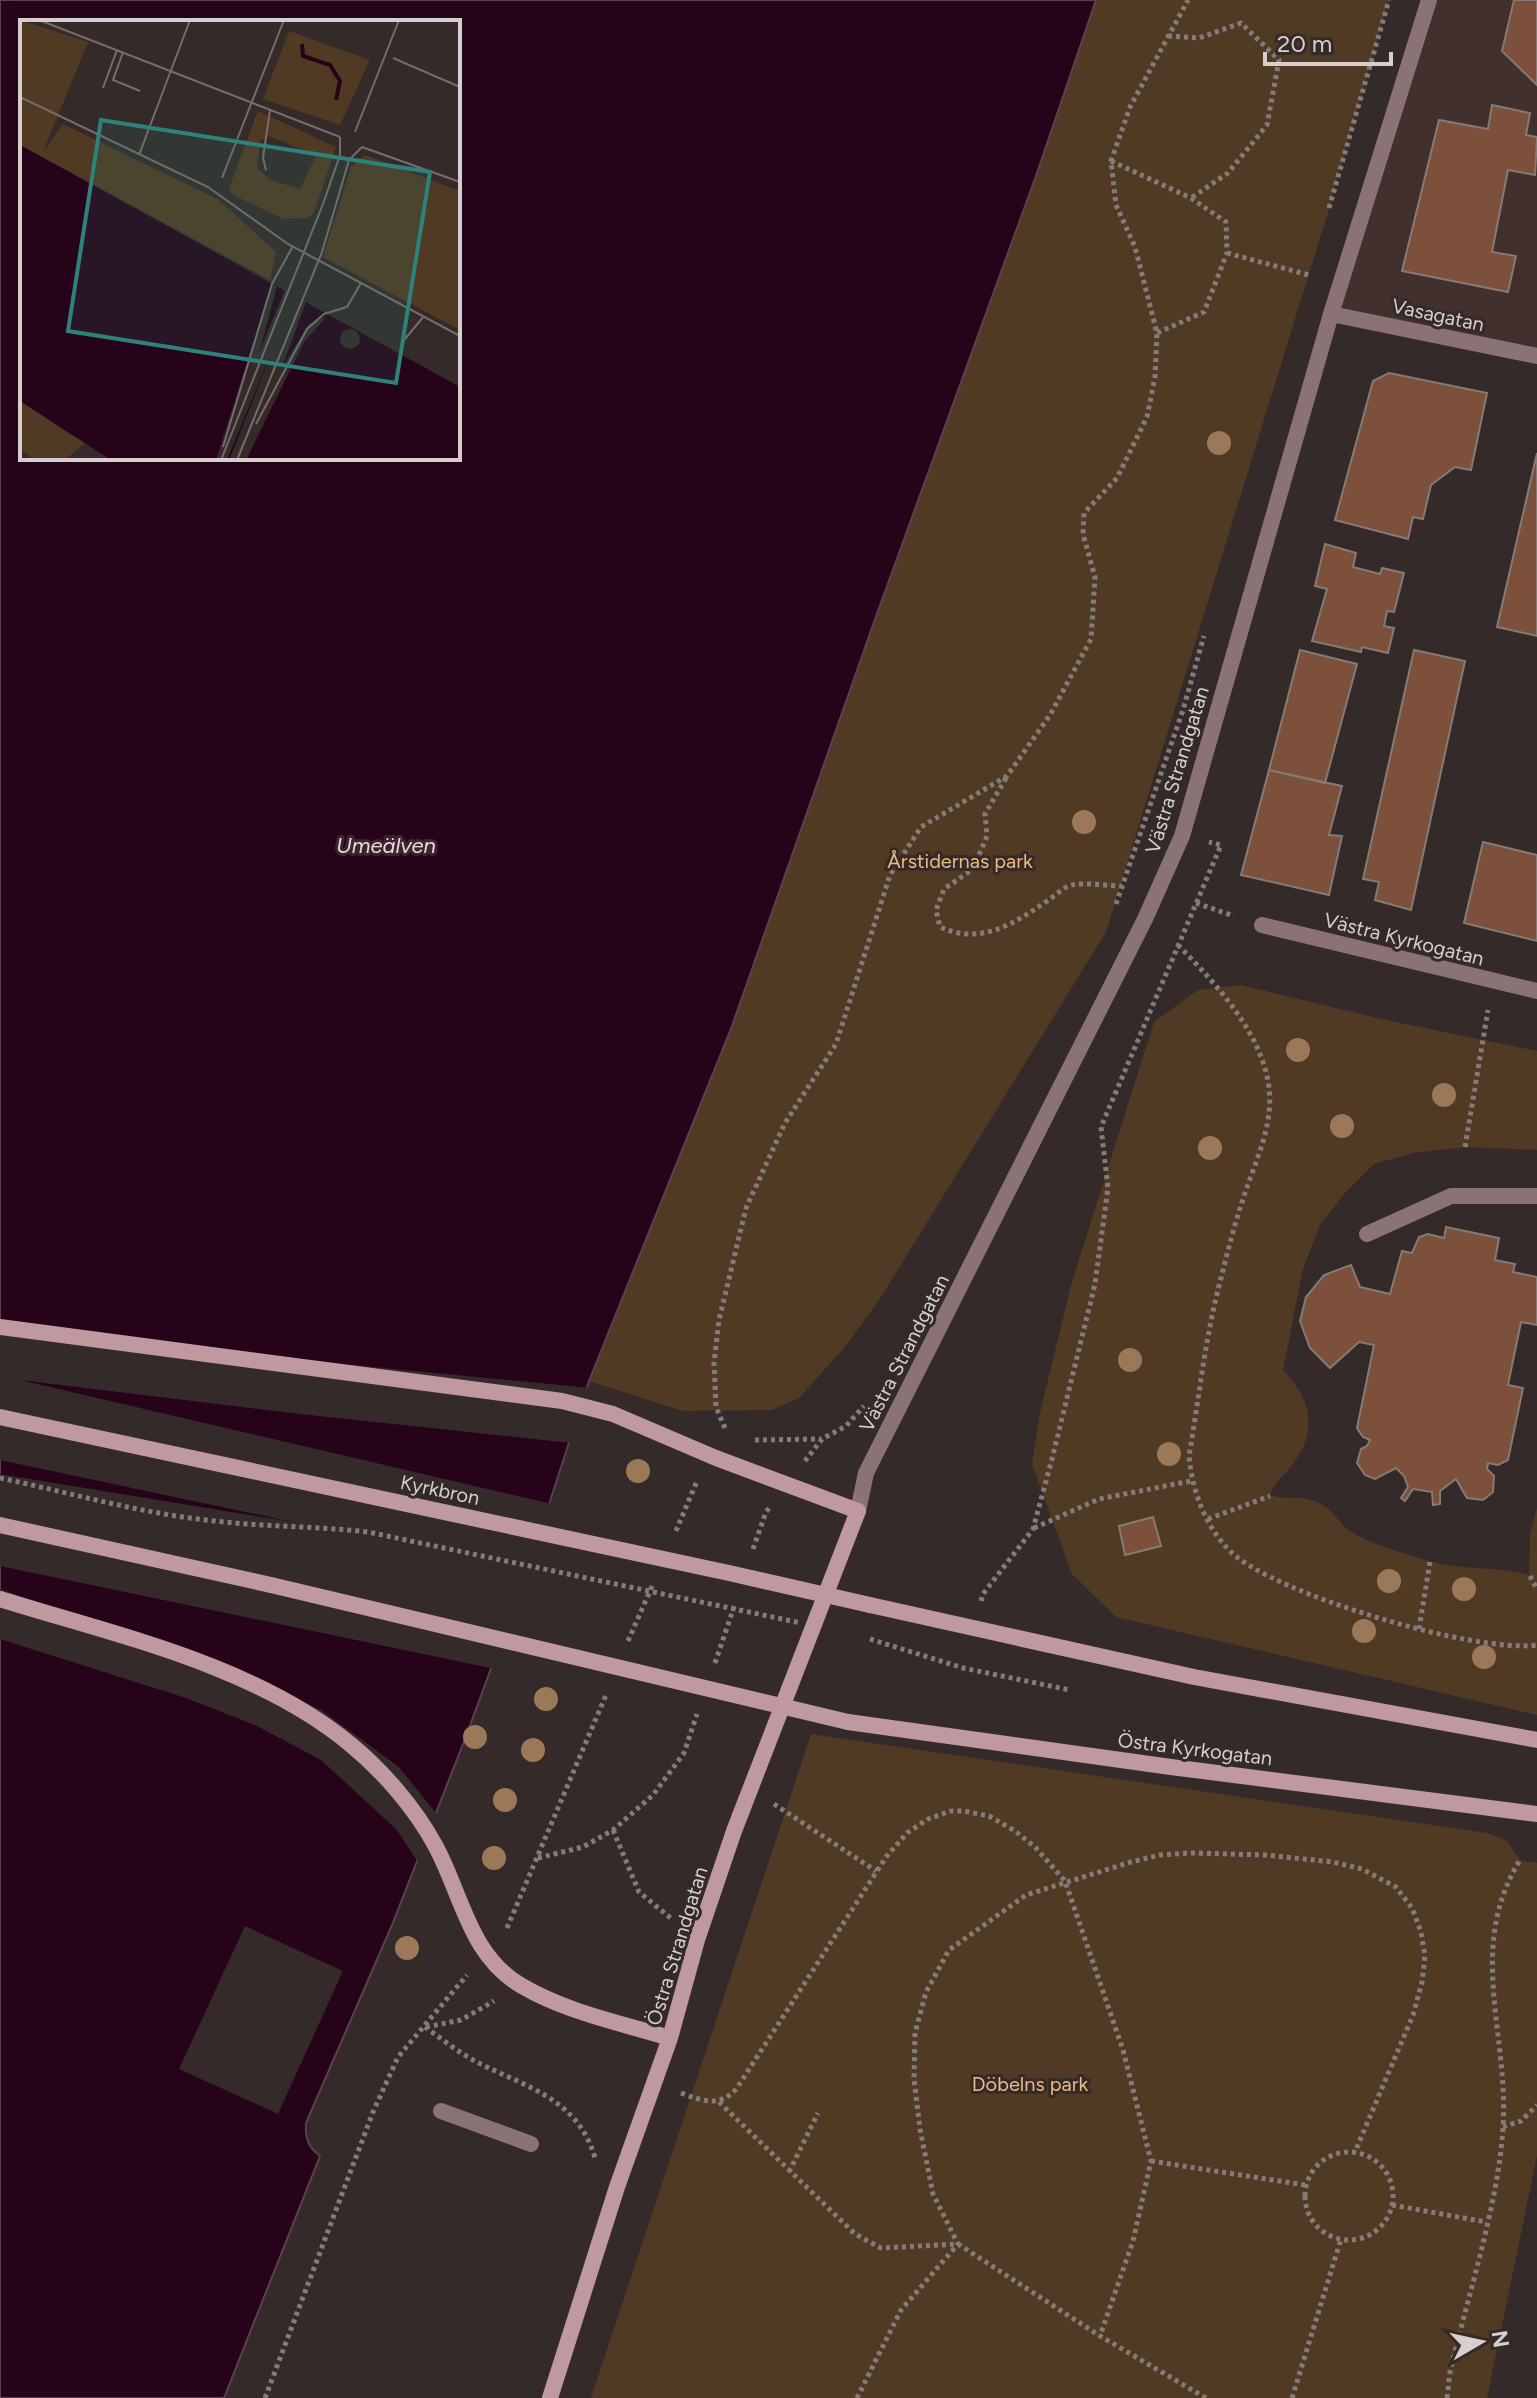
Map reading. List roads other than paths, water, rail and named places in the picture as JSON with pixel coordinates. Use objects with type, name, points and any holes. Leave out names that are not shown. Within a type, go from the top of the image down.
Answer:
[{"type":"street","name":"Västra Strandgatan","points":[[858,1511],[866,1473],[1145,919],[1182,836],[1331,314],[1429,0]]},
{"type":"street","name":"Vasagatan","points":[[1331,314],[1537,356]]},
{"type":"street","name":"Västra Kyrkogatan","points":[[1262,925],[1537,991]]},
{"type":"street","points":[[1367,1234],[1451,1196],[1537,1196]]},
{"type":"street","points":[[0,1327],[514,1393],[591,1408],[858,1511]]},
{"type":"street","name":"Kyrkbron","points":[[0,1417],[1194,1677],[1537,1740]]},
{"type":"street","name":"Östra Strandgatan","points":[[550,2398],[617,2187],[670,2038],[697,1940],[734,1831],[858,1511]]},
{"type":"street","name":"Östra Kyrkogatan","points":[[0,1525],[271,1585],[848,1722],[1537,1814]]},
{"type":"street","points":[[0,1599],[217,1669],[287,1703],[350,1744],[407,1805],[435,1845],[476,1939],[488,1958],[520,1986],[563,2005],[670,2038]]},
{"type":"street","points":[[441,2111],[531,2144]]},
{"type":"water","name":"Umeälven","points":[[0,0],[1096,0],[732,1026],[589,1381],[531,1560],[465,1739],[392,1925],[306,2123],[308,2142],[320,2156],[224,2398],[0,2398]]},
{"type":"park label","name":"Årstidernas park","points":[[960,861]]},
{"type":"park label","name":"Döbelns park","points":[[1030,2084]]}]
